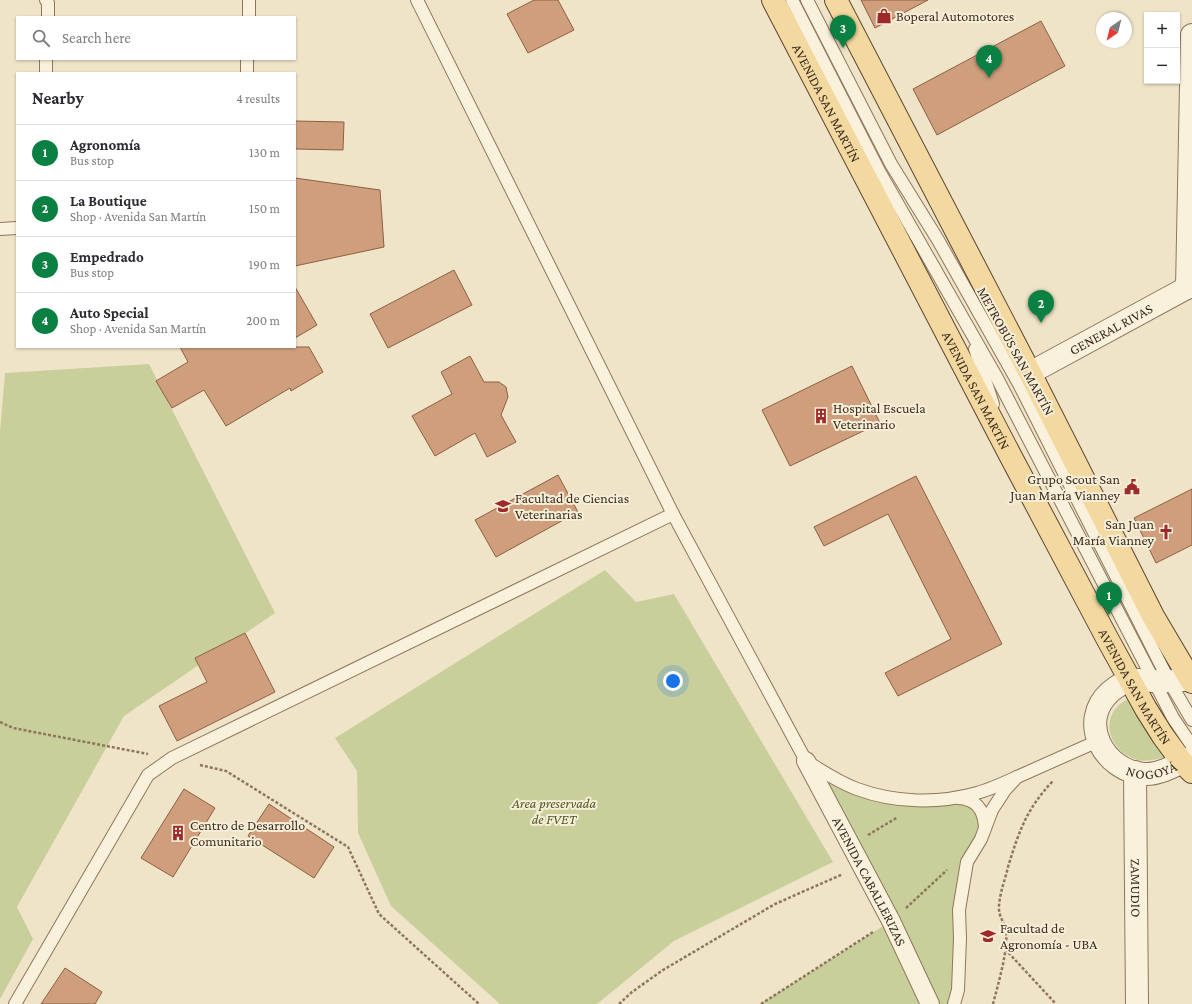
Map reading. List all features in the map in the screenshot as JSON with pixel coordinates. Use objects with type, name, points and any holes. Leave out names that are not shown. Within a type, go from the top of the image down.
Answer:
[{"type":"main road","name":"AVENIDA SAN MARTÍN","points":[[773,0],[1010,455],[1152,720],[1163,736],[1190,759]]},
{"type":"main road","points":[[836,0],[1030,373],[1153,616],[1180,681]]},
{"type":"street","points":[[1189,286],[1192,35]]},
{"type":"street","name":"GENERAL RIVAS","points":[[1030,373],[1189,286]]},
{"type":"street","points":[[1089,746],[1095,730],[1096,716],[1101,704],[1107,695],[1115,688],[1131,680],[1180,681]]},
{"type":"street","name":"NOGOYÁ","points":[[1089,746],[1121,766],[1134,772],[1145,774],[1166,770],[1190,759]]},
{"type":"street","name":"AVENIDA CABALLERIZAS","points":[[806,761],[891,921],[930,1004]]},
{"type":"street","name":"ZAMUDIO","points":[[1134,772],[1137,1004]]},
{"type":"lane","points":[[46,0],[48,3],[48,16]]},
{"type":"lane","points":[[249,0],[249,16]]},
{"type":"lane","points":[[417,0],[673,514],[806,761],[832,777],[856,789],[885,797],[910,800],[965,798],[977,806],[982,812],[985,829]]},
{"type":"lane","name":"METROBÚS SAN MARTÍN","points":[[792,0],[879,171],[1001,385],[1180,681],[1173,718],[1190,759]]},
{"type":"lane","name":"METROBÚS SAN MARTÍN","points":[[807,0],[891,164],[938,240],[1019,384],[1180,681],[1192,720]]},
{"type":"lane","points":[[46,60],[46,72]]},
{"type":"lane","points":[[247,60],[247,72]]},
{"type":"lane","points":[[0,229],[16,228]]},
{"type":"lane","name":"METROBÚS SAN MARTÍN","points":[[967,325],[1010,455]]},
{"type":"lane","points":[[15,1004],[148,775],[172,758],[673,514]]},
{"type":"lane","points":[[957,798],[978,793],[1089,746]]},
{"type":"lane","points":[[954,1004],[958,990],[960,938],[959,910],[966,862],[981,839],[992,810],[1005,790],[1017,777]]},
{"type":"path","points":[[0,722],[13,728],[172,758],[226,771],[348,847],[379,914],[479,1004]]},
{"type":"path","points":[[993,1004],[1005,948],[1005,926],[1000,920],[999,912],[999,904],[1004,881],[1020,831],[1029,812],[1040,795],[1054,780]]},
{"type":"path","points":[[850,845],[927,800]]},
{"type":"path","points":[[619,1004],[632,992],[663,970],[775,904],[861,866]]},
{"type":"path","points":[[761,1004],[891,921],[947,870]]},
{"type":"path","points":[[1005,948],[1056,1004]]},
{"type":"green space","points":[[149,364],[275,613],[124,716],[17,907],[33,939],[0,999],[0,432],[5,373]]},
{"type":"green space","name":"Area preservada de FVET","points":[[605,570],[636,602],[674,594],[833,862],[674,941],[597,1004],[500,1004],[391,906],[358,833],[357,771],[335,738]]},
{"type":"green space","points":[[1131,697],[1168,756],[1142,761],[1138,760],[1123,752],[1112,739],[1109,724],[1111,716],[1118,706]]},
{"type":"green space","points":[[806,761],[885,797],[965,799],[984,819],[967,862],[954,1004],[761,1004],[891,921]]},
{"type":"building","points":[[534,0],[558,0],[574,30],[528,53],[507,14]]},
{"type":"building","name":"Boperal Automotores","points":[[861,0],[928,0],[875,28]]},
{"type":"building","points":[[1041,21],[1065,66],[937,135],[913,89]]},
{"type":"building","points":[[296,121],[344,122],[343,150],[296,149]]},
{"type":"building","points":[[296,178],[380,190],[384,247],[296,266]]},
{"type":"building","points":[[454,270],[472,305],[388,348],[370,314]]},
{"type":"building","points":[[296,289],[317,325],[296,337]]},
{"type":"building","points":[[309,347],[323,372],[291,391],[290,388],[226,426],[204,390],[172,408],[156,381],[188,362],[181,348]]},
{"type":"building","points":[[470,356],[484,382],[499,382],[506,387],[508,397],[501,415],[516,442],[487,457],[475,433],[435,456],[412,416],[452,394],[441,372]]},
{"type":"building","name":"Hospital Escuela Veterinario","points":[[852,366],[880,423],[790,466],[762,410]]},
{"type":"building","points":[[558,475],[578,512],[496,557],[475,520]]},
{"type":"building","points":[[916,476],[1002,644],[898,696],[885,673],[951,639],[888,514],[824,546],[814,527]]},
{"type":"building","name":"San Juan María Vianney","points":[[1192,489],[1192,545],[1156,563],[1134,518]]},
{"type":"building","points":[[245,633],[275,692],[177,741],[159,706],[207,682],[195,658]]},
{"type":"building","name":"Centro de Desarrollo Comunitario","points":[[184,789],[215,808],[173,877],[141,858]]},
{"type":"building","points":[[269,804],[334,847],[314,878],[248,836]]},
{"type":"building","points":[[65,968],[102,992],[95,1004],[41,1004]]},
{"type":"place","name":"Boperal Automotores","points":[[884,16]]},
{"type":"place","name":"Empedrado","points":[[843,48]]},
{"type":"place","name":"Auto Special","points":[[989,78]]},
{"type":"place","name":"La Boutique","points":[[1041,323]]},
{"type":"place","name":"Hospital Escuela Veterinario","points":[[821,416]]},
{"type":"place","name":"Grupo Scout San Juan María Vianney","points":[[1132,487]]},
{"type":"place","name":"Facultad de Ciencias Veterinarias","points":[[503,506]]},
{"type":"place","name":"San Juan María Vianney","points":[[1166,532]]},
{"type":"place","name":"Agronomía","points":[[1109,615]]},
{"type":"place","name":"Centro de Desarrollo Comunitario","points":[[178,833]]},
{"type":"place","name":"Facultad de Agronomía - UBA","points":[[988,936]]}]
